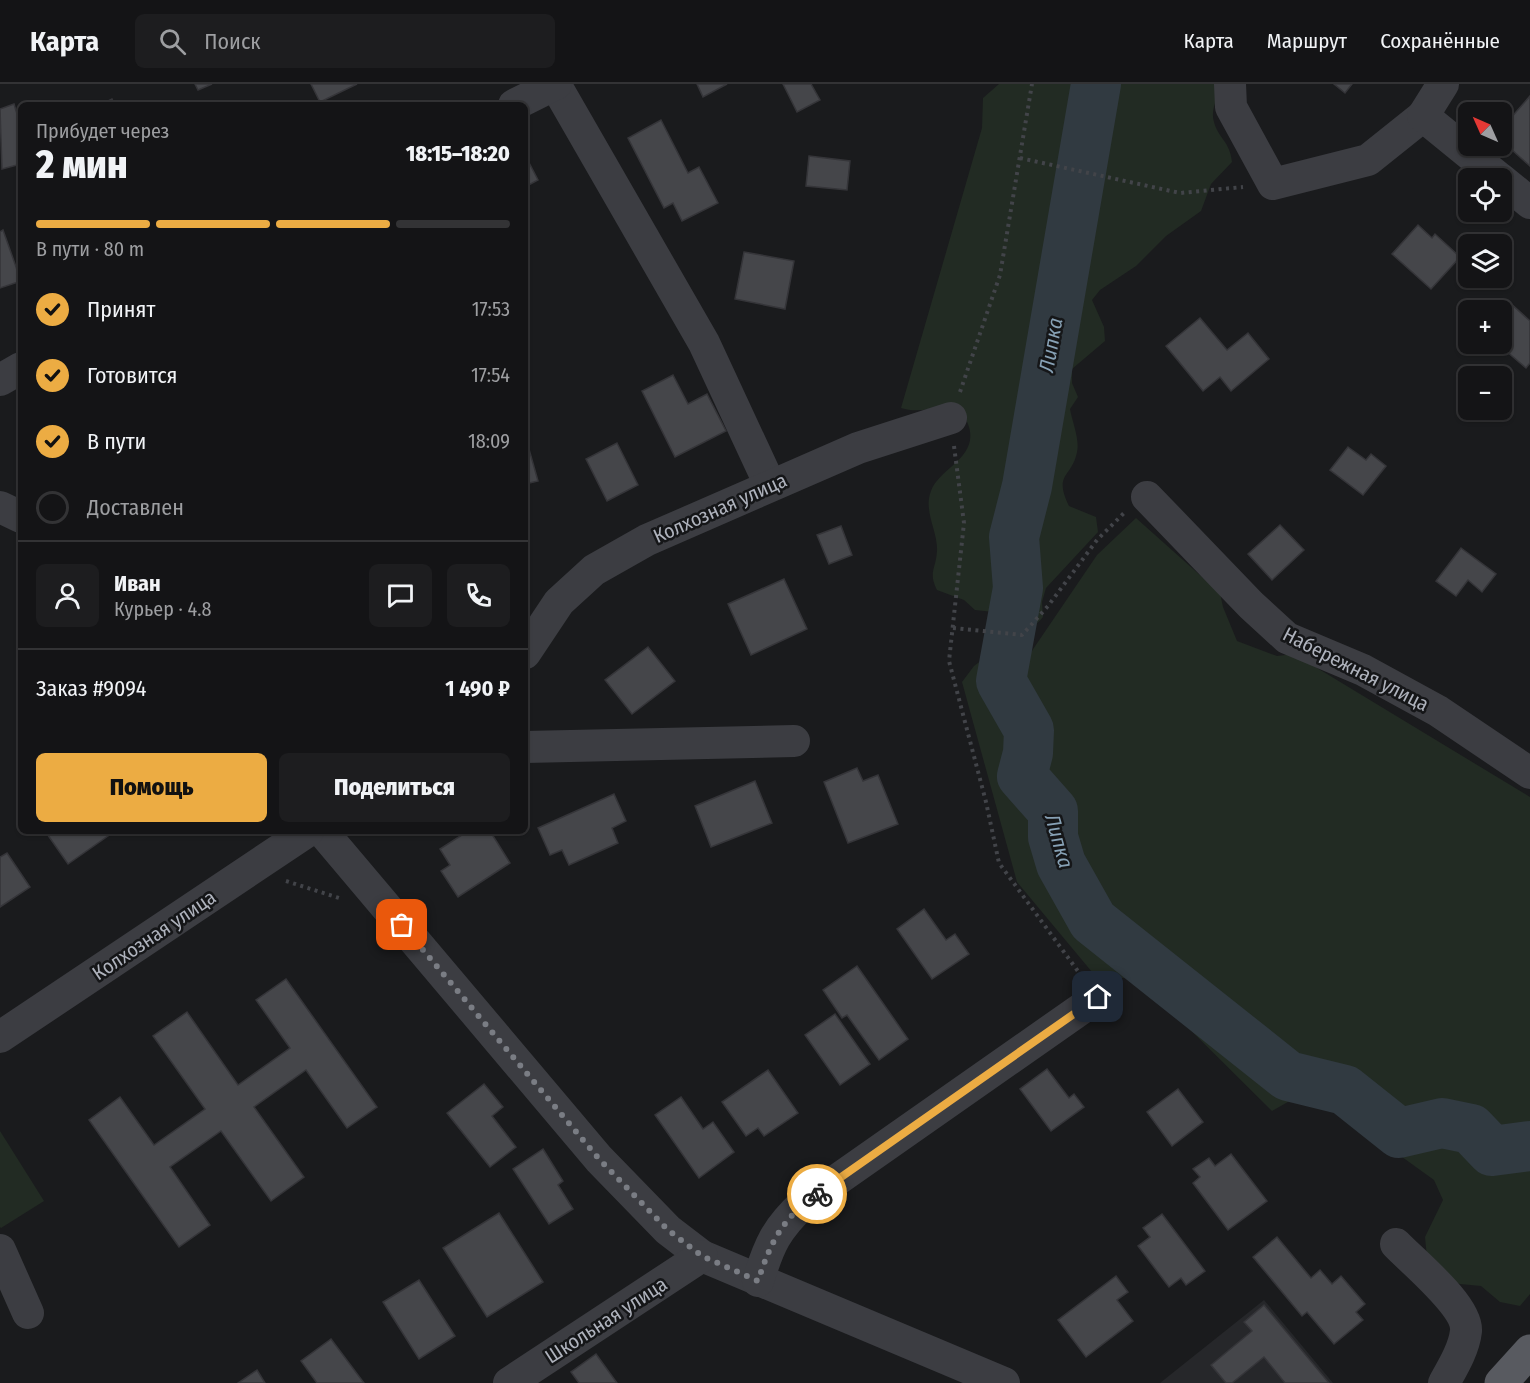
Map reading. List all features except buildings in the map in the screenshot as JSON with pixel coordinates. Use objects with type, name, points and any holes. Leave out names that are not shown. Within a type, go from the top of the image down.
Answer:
[{"type":"main road","points":[[1501,1383],[1530,1351]]},
{"type":"street","points":[[520,102],[555,84],[704,343],[770,485]]},
{"type":"street","points":[[1230,84],[1231,107],[1273,184],[1368,160],[1423,116],[1443,84]]},
{"type":"street","points":[[1423,116],[1487,168]]},
{"type":"street","points":[[1512,188],[1530,203]]},
{"type":"street","points":[[0,380],[18,370]]},
{"type":"street","name":"Колхозная улица","points":[[528,648],[559,602],[594,570],[647,540],[858,448],[951,418]]},
{"type":"street","name":"Набережная улица","points":[[1147,497],[1251,605],[1287,638],[1363,670],[1429,706],[1530,773]]},
{"type":"street","points":[[0,507],[18,516]]},
{"type":"street","points":[[528,747],[794,741]]},
{"type":"street","name":"Колхозная улица","points":[[0,1037],[304,834]]},
{"type":"street","points":[[325,834],[599,1159],[668,1230],[702,1256],[1004,1383]]},
{"type":"street","points":[[758,1281],[767,1251],[783,1223],[804,1203],[1098,997]]},
{"type":"street","points":[[1396,1244],[1459,1308],[1466,1329],[1457,1359],[1444,1383]]},
{"type":"street","points":[[0,1251],[28,1313]]},
{"type":"street","name":"Школьная улица","points":[[508,1383],[702,1256]]},
{"type":"path","points":[[1032,84],[1000,275],[951,418],[964,523],[949,661],[986,802],[999,863],[1098,997]]},
{"type":"path","points":[[1020,158],[1180,193],[1273,184]]},
{"type":"path","points":[[952,628],[1022,635],[1048,606],[1097,540],[1118,516],[1147,497]]},
{"type":"path","points":[[250,871],[349,901]]},
{"type":"shaded area","points":[[999,84],[1222,84],[1213,117],[1229,149],[1232,162],[1211,184],[1201,211],[1166,236],[1136,266],[1100,290],[1092,300],[1104,327],[1105,341],[1072,369],[1072,383],[1078,397],[1070,409],[1078,447],[1075,460],[1063,481],[1063,487],[1069,506],[1096,517],[1098,532],[1046,588],[1042,602],[1043,617],[1035,625],[1023,629],[1008,626],[1003,613],[975,610],[964,600],[937,590],[933,574],[937,544],[929,498],[935,483],[968,447],[969,427],[966,419],[958,411],[949,408],[909,410],[901,408],[982,128],[983,98]]},
{"type":"shaded area","points":[[1136,518],[1220,593],[1223,607],[1237,641],[1277,656],[1294,654],[1530,797],[1530,1294],[1520,1306],[1500,1302],[1481,1286],[1460,1284],[1442,1276],[1427,1258],[1425,1237],[1443,1200],[1434,1180],[1309,1090],[1272,1111],[1138,978],[1097,978],[1017,882],[962,682],[974,666],[991,653],[1023,664],[1097,555]]},
{"type":"shaded area","points":[[0,1131],[44,1201],[1,1228],[0,1227]]},
{"type":"shaded area","points":[[1264,1300],[1333,1383],[1160,1383]]},
{"type":"waterway","name":"Липка","points":[[1096,84],[1027,486],[1014,537],[1018,588],[1001,681],[1029,730],[1028,753],[1022,776],[1053,811],[1053,837],[1061,864],[1093,921],[1288,1076],[1345,1090],[1399,1133],[1442,1123],[1471,1129],[1492,1151],[1530,1146]]},
{"type":"way so far","points":[[402,925],[599,1159],[668,1230],[702,1256],[758,1281],[767,1251],[783,1223],[817,1194]]},
{"type":"route","points":[[817,1194],[1098,997]]}]
